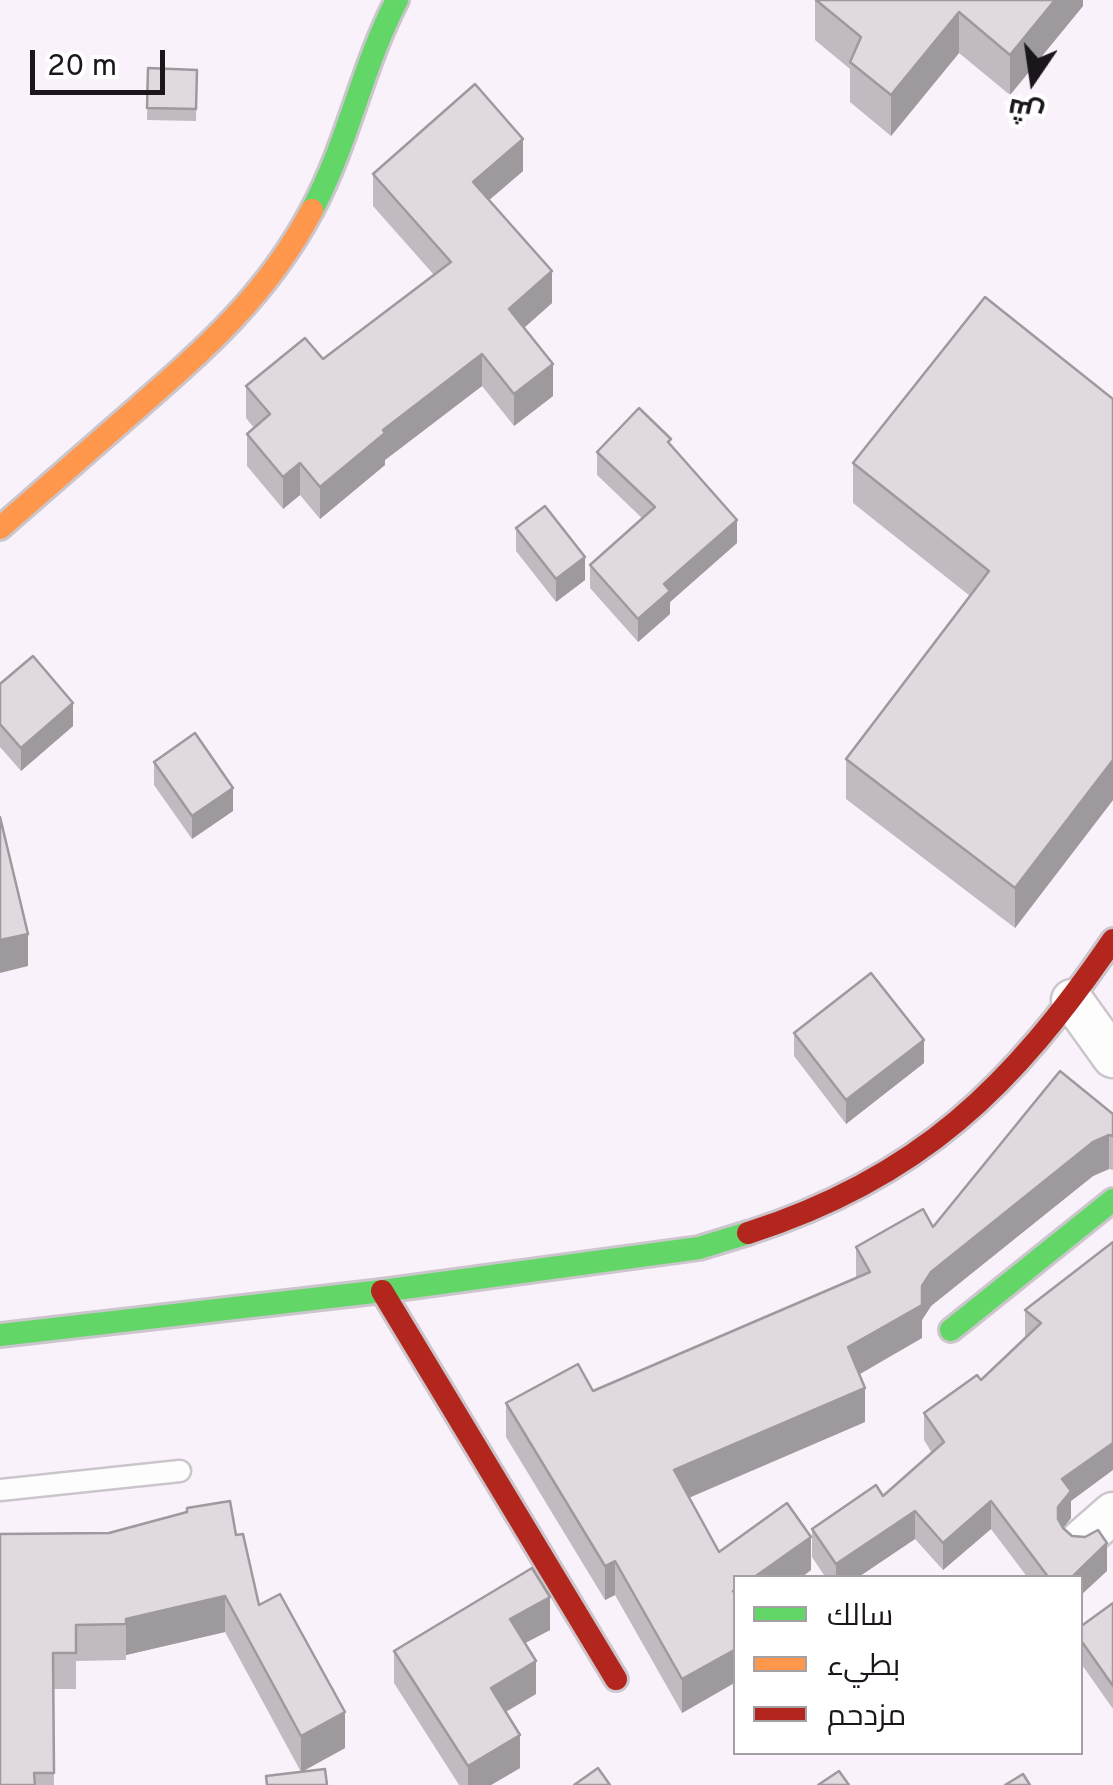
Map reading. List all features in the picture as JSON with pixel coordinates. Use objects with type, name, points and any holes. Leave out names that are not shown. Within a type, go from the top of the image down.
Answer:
[{"type":"street","points":[[0,528],[209,346],[256,297],[295,242],[327,182],[396,0]]},
{"type":"street","points":[[0,1334],[382,1291],[699,1248],[778,1223],[866,1186],[935,1141],[1007,1077],[1072,1000],[1113,940]]},
{"type":"street","points":[[1072,1000],[1113,1057]]},
{"type":"street","points":[[951,1330],[1113,1200]]},
{"type":"street","points":[[382,1291],[616,1679]]},
{"type":"street","points":[[1082,1540],[1113,1513]]},
{"type":"lane","points":[[0,1490],[180,1471]]},
{"type":"building","points":[[816,0],[1055,0],[1010,55],[959,12],[891,95],[850,62],[861,37]]},
{"type":"building","points":[[148,68],[197,70],[196,109],[147,108]]},
{"type":"building","points":[[475,84],[523,139],[473,182],[552,271],[509,309],[553,364],[514,394],[482,354],[383,430],[385,433],[320,487],[300,463],[283,477],[247,434],[270,414],[246,386],[305,338],[323,359],[451,262],[373,174]]},
{"type":"building","points":[[985,297],[1113,399],[1113,760],[1015,888],[846,759],[989,571],[853,463]]},
{"type":"building","points":[[639,408],[671,439],[668,442],[737,520],[664,584],[670,591],[638,619],[590,565],[655,507],[597,452]]},
{"type":"building","points":[[545,506],[585,557],[556,579],[516,528]]},
{"type":"building","points":[[33,656],[73,703],[21,748],[0,724],[0,684]]},
{"type":"building","points":[[195,733],[233,788],[192,816],[154,762]]},
{"type":"building","points":[[0,817],[28,934],[0,940]]},
{"type":"building","points":[[871,973],[924,1040],[846,1100],[794,1033]]},
{"type":"building","points":[[1060,1071],[1113,1114],[1113,1136],[1093,1142],[931,1272],[922,1286],[922,1305],[848,1347],[865,1388],[674,1470],[719,1552],[787,1503],[811,1537],[757,1575],[733,1575],[733,1651],[682,1679],[615,1561],[605,1566],[506,1403],[578,1364],[593,1391],[870,1272],[856,1247],[923,1209],[933,1227]]},
{"type":"building","points":[[1113,1242],[1113,1443],[1062,1479],[1071,1491],[1058,1507],[1058,1519],[1072,1536],[1085,1537],[1098,1530],[1107,1543],[1074,1575],[1047,1575],[991,1501],[943,1543],[915,1511],[836,1564],[812,1529],[876,1485],[883,1496],[944,1442],[924,1413],[977,1375],[981,1380],[1041,1323],[1025,1310]]},
{"type":"building","points":[[230,1501],[236,1535],[243,1534],[259,1605],[280,1594],[345,1712],[301,1736],[225,1596],[126,1619],[126,1624],[76,1625],[76,1653],[53,1653],[54,1773],[34,1773],[35,1785],[0,1785],[0,1534],[109,1533],[187,1512],[187,1508]]},
{"type":"building","points":[[532,1568],[550,1597],[510,1619],[536,1661],[491,1688],[520,1735],[468,1766],[394,1651]]},
{"type":"building","points":[[1113,1603],[1113,1686],[1083,1643],[1083,1625]]},
{"type":"building","points":[[598,1768],[610,1785],[574,1785]]},
{"type":"building","points":[[325,1769],[327,1785],[267,1785],[266,1776]]},
{"type":"building","points":[[839,1771],[849,1785],[818,1785]]},
{"type":"building","points":[[1023,1774],[1030,1785],[1005,1785]]},
{"type":"traffic: fast","points":[[312,210],[397,0]]},
{"type":"traffic: fast","points":[[951,1330],[1113,1200]]},
{"type":"traffic: fast","points":[[0,1335],[382,1291],[699,1248],[748,1233]]},
{"type":"traffic: slow","points":[[0,528],[233,319],[275,269],[312,210]]},
{"type":"traffic: jam","points":[[748,1233],[864,1185],[958,1121],[1038,1040],[1113,940]]},
{"type":"traffic: jam","points":[[382,1291],[616,1679]]}]
